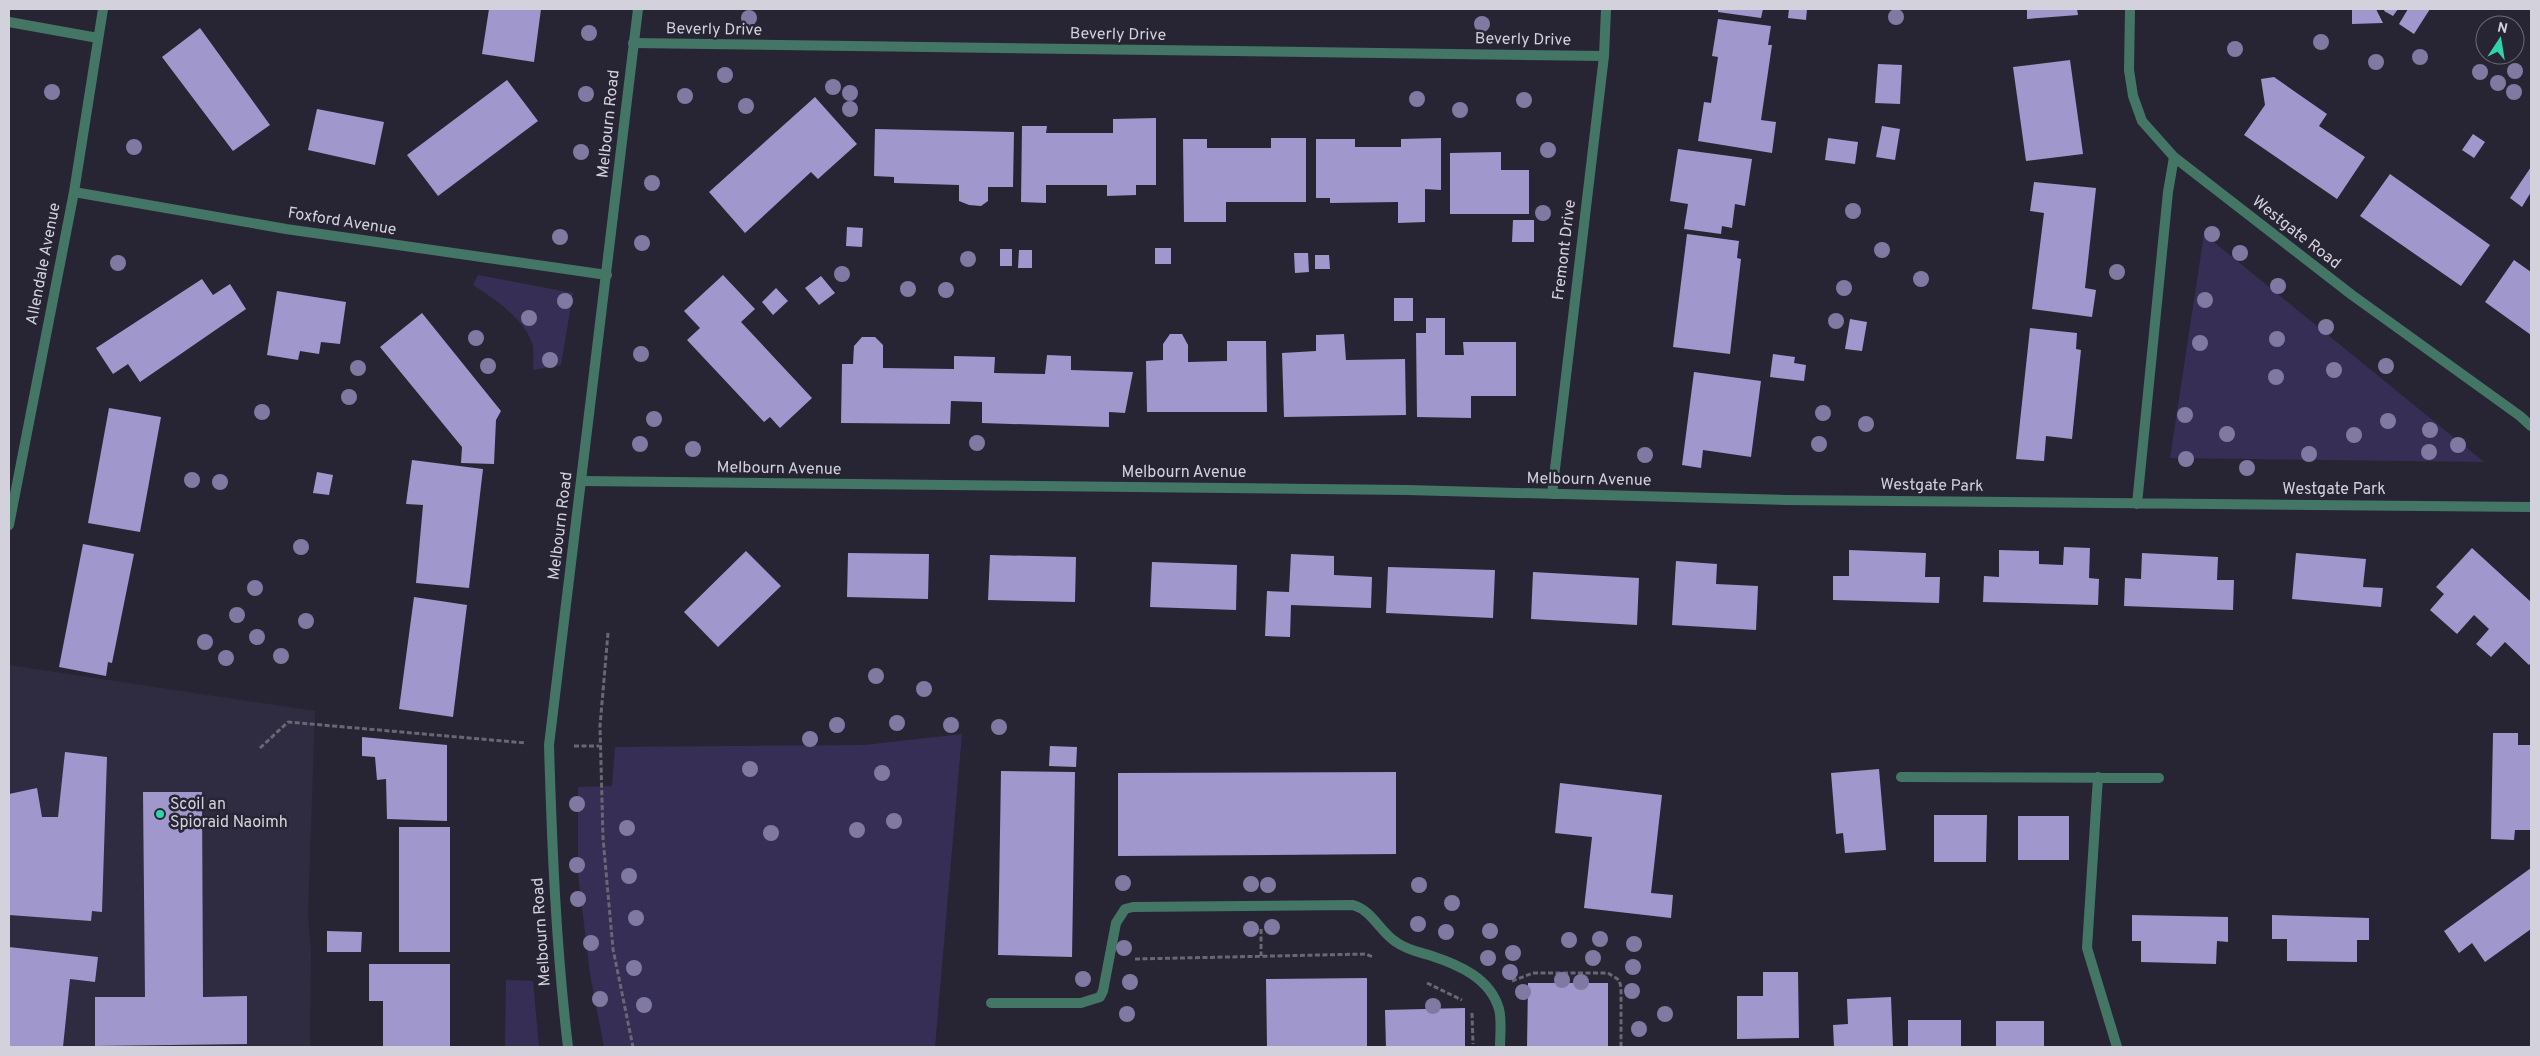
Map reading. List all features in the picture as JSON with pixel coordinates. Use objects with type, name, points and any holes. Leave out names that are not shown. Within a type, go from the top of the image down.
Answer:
[{"type":"street","name":"Allendale Avenue","points":[[9,525],[74,192],[104,9]]},
{"type":"street","name":"Melbourn Road","points":[[568,1047],[558,954],[551,836],[549,745],[638,9]]},
{"type":"street","name":"Fremont Drive","points":[[1552,494],[1604,56],[1606,9]]},
{"type":"street","name":"Westgate Road","points":[[2130,9],[2129,70],[2133,96],[2142,122],[2174,157],[2352,295],[2520,416],[2531,426]]},
{"type":"street","points":[[9,22],[98,38]]},
{"type":"street","name":"Beverly Drive","points":[[633,43],[1604,56]]},
{"type":"street","points":[[2137,504],[2174,157]]},
{"type":"street","name":"Foxford Avenue","points":[[74,192],[286,229],[606,275]]},
{"type":"street","name":"Melbourn Avenue","points":[[582,481],[1093,488],[1294,488],[1786,500]]},
{"type":"street","name":"Westgate Park","points":[[1786,500],[2531,507]]},
{"type":"street","points":[[1901,776],[2159,778]]},
{"type":"street","points":[[2098,778],[2087,948],[2117,1047]]},
{"type":"street","points":[[991,1002],[1092,1002],[1100,997],[1103,991],[1116,923],[1125,909],[1134,907],[1353,905],[1364,908],[1395,942],[1406,948],[1448,962],[1482,980],[1491,992],[1499,1010],[1500,1047]]},
{"type":"path","points":[[608,633],[600,726],[599,768],[603,838],[613,949],[633,1047]]},
{"type":"path","points":[[260,748],[288,722],[451,737]]},
{"type":"path","points":[[1109,960],[1366,954],[1378,960]]},
{"type":"path","points":[[1469,1006],[1491,992],[1533,973],[1608,973],[1619,980],[1621,986],[1621,1047]]},
{"type":"path","points":[[1424,981],[1469,1006],[1472,1015],[1473,1047]]},
{"type":"shaded area","points":[[2204,234],[2484,462],[2170,458]]},
{"type":"shaded area","points":[[478,275],[573,293],[561,365],[533,370],[533,346],[524,327],[508,311],[473,285]]},
{"type":"shaded area","name":"Scoil an Spioraid Naoimh","points":[[9,665],[315,711],[308,916],[311,951],[310,1047],[9,1047]]},
{"type":"shaded area","points":[[962,734],[935,1047],[604,1047],[590,974],[578,874],[578,787],[612,786],[615,747],[864,745]]},
{"type":"shaded area","points":[[506,980],[533,981],[539,1047],[505,1047]]},
{"type":"building","points":[[489,9],[541,9],[534,62],[482,54]]},
{"type":"building","points":[[1718,9],[1763,9],[1761,18],[1718,12]]},
{"type":"building","points":[[1789,9],[1807,9],[1806,20],[1788,18]]},
{"type":"building","points":[[2027,9],[2077,9],[2078,15],[2027,19]]},
{"type":"building","points":[[2352,9],[2376,9],[2383,23],[2352,24]]},
{"type":"building","points":[[2385,9],[2398,9],[2393,16],[2384,11]]},
{"type":"building","points":[[2408,9],[2430,9],[2414,34],[2399,24]]},
{"type":"building","points":[[1718,19],[1771,26],[1768,45],[1772,45],[1761,120],[1776,122],[1772,153],[1698,141],[1704,102],[1711,103],[1718,57],[1712,56]]},
{"type":"building","points":[[200,28],[270,125],[233,151],[162,57]]},
{"type":"building","points":[[2070,60],[2083,154],[2026,161],[2013,67]]},
{"type":"building","points":[[1878,64],[1902,65],[1900,104],[1875,103]]},
{"type":"building","points":[[2274,77],[2327,114],[2319,126],[2365,157],[2337,199],[2244,135],[2265,105],[2261,79]]},
{"type":"building","points":[[507,80],[538,121],[438,196],[407,155]]},
{"type":"building","points":[[815,97],[857,144],[818,179],[811,172],[745,233],[709,192]]},
{"type":"building","points":[[317,109],[384,122],[375,165],[308,150]]},
{"type":"building","points":[[1156,118],[1156,185],[1136,185],[1136,195],[1107,196],[1107,185],[1046,185],[1046,203],[1021,202],[1022,126],[1047,126],[1046,133],[1113,133],[1113,119]]},
{"type":"building","points":[[1882,126],[1900,129],[1895,160],[1876,157]]},
{"type":"building","points":[[875,129],[1014,132],[1013,187],[988,187],[988,201],[981,206],[969,205],[959,201],[959,185],[894,183],[894,177],[874,176]]},
{"type":"building","points":[[2473,134],[2485,142],[2474,158],[2462,150]]},
{"type":"building","points":[[1271,138],[1306,138],[1306,202],[1226,202],[1226,222],[1184,222],[1183,139],[1207,139],[1207,148],[1271,148]]},
{"type":"building","points":[[1441,138],[1441,190],[1425,189],[1425,222],[1398,223],[1398,202],[1330,203],[1330,198],[1316,198],[1316,139],[1355,139],[1355,147],[1401,147],[1401,139]]},
{"type":"building","points":[[1828,138],[1858,142],[1855,164],[1825,160]]},
{"type":"building","points":[[1678,149],[1752,159],[1745,206],[1735,204],[1732,228],[1722,226],[1721,234],[1684,229],[1688,204],[1670,201]]},
{"type":"building","points":[[1501,152],[1501,170],[1529,170],[1529,214],[1450,214],[1450,153]]},
{"type":"building","points":[[2531,167],[2531,192],[2522,207],[2510,198]]},
{"type":"building","points":[[2390,174],[2490,245],[2461,286],[2360,216]]},
{"type":"building","points":[[2034,182],[2096,188],[2085,288],[2096,290],[2092,317],[2032,309],[2044,213],[2030,211]]},
{"type":"building","points":[[1513,220],[1534,220],[1534,242],[1512,242]]},
{"type":"building","points":[[847,227],[863,228],[862,247],[846,246]]},
{"type":"building","points":[[1687,234],[1739,241],[1737,258],[1741,259],[1730,354],[1673,347]]},
{"type":"building","points":[[1155,248],[1171,248],[1171,264],[1155,264]]},
{"type":"building","points":[[1000,249],[1012,249],[1012,266],[1000,266]]},
{"type":"building","points":[[1019,250],[1032,250],[1032,268],[1018,268]]},
{"type":"building","points":[[1294,253],[1308,253],[1309,272],[1295,273]]},
{"type":"building","points":[[1315,255],[1329,255],[1330,269],[1315,269]]},
{"type":"building","points":[[2514,260],[2531,272],[2531,335],[2485,302]]},
{"type":"building","points":[[723,275],[755,309],[741,322],[812,398],[780,428],[770,417],[764,422],[687,340],[700,328],[684,311]]},
{"type":"building","points":[[821,276],[835,293],[819,305],[805,288]]},
{"type":"building","points":[[202,279],[213,295],[230,284],[246,309],[140,382],[128,364],[113,374],[96,348]]},
{"type":"building","points":[[776,288],[788,301],[773,315],[762,302]]},
{"type":"building","points":[[277,291],[346,302],[340,344],[321,342],[319,354],[300,351],[298,360],[267,355]]},
{"type":"building","points":[[1394,298],[1413,298],[1413,321],[1394,321]]},
{"type":"building","points":[[422,313],[501,411],[496,420],[494,464],[461,463],[462,447],[380,347]]},
{"type":"building","points":[[1426,318],[1445,318],[1445,355],[1464,355],[1463,342],[1516,342],[1516,396],[1471,396],[1471,418],[1417,417],[1416,333],[1426,333]]},
{"type":"building","points":[[1850,319],[1867,322],[1862,351],[1845,349]]},
{"type":"building","points":[[2030,328],[2077,333],[2076,349],[2081,350],[2072,439],[2046,436],[2044,461],[2016,459]]},
{"type":"building","points":[[1170,334],[1182,334],[1188,345],[1188,362],[1227,361],[1227,341],[1266,341],[1267,412],[1147,412],[1146,361],[1163,360],[1163,344]]},
{"type":"building","points":[[1344,334],[1346,360],[1405,359],[1406,415],[1284,417],[1282,353],[1316,351],[1316,335]]},
{"type":"building","points":[[862,337],[875,337],[883,345],[883,368],[954,369],[954,356],[995,357],[994,373],[1045,374],[1047,355],[1071,356],[1071,370],[1133,372],[1125,413],[1109,412],[1109,427],[982,423],[982,402],[951,401],[950,424],[841,423],[842,364],[853,364],[854,346]]},
{"type":"building","points":[[1773,354],[1795,357],[1794,363],[1806,365],[1804,381],[1770,377]]},
{"type":"building","points":[[1694,372],[1761,381],[1751,457],[1703,450],[1701,468],[1682,465]]},
{"type":"building","points":[[109,408],[161,417],[140,532],[88,523]]},
{"type":"building","points":[[412,460],[483,469],[469,588],[416,583],[423,505],[406,504]]},
{"type":"building","points":[[317,472],[333,475],[329,495],[313,493]]},
{"type":"building","points":[[83,544],[134,554],[112,663],[108,662],[106,676],[59,667]]},
{"type":"building","points":[[2064,547],[2090,548],[2089,578],[2099,579],[2098,605],[1983,602],[1984,576],[1999,577],[1999,550],[2039,551],[2039,564],[2063,565]]},
{"type":"building","points":[[2472,548],[2531,602],[2531,662],[2529,665],[2505,642],[2491,657],[2476,644],[2489,629],[2474,615],[2457,634],[2430,610],[2444,594],[2436,587]]},
{"type":"building","points":[[1849,550],[1926,553],[1925,577],[1940,577],[1939,603],[1833,600],[1833,576],[1849,576]]},
{"type":"building","points":[[746,551],[781,586],[718,647],[684,612]]},
{"type":"building","points":[[848,553],[929,554],[928,599],[847,597]]},
{"type":"building","points":[[2142,553],[2218,557],[2217,580],[2234,580],[2233,610],[2124,606],[2125,578],[2141,579]]},
{"type":"building","points":[[2296,553],[2366,559],[2363,587],[2383,588],[2381,607],[2292,599]]},
{"type":"building","points":[[1291,554],[1334,556],[1334,575],[1372,577],[1371,608],[1291,605],[1290,637],[1265,636],[1267,591],[1289,592]]},
{"type":"building","points":[[990,555],[1076,557],[1075,602],[988,600]]},
{"type":"building","points":[[1676,561],[1717,564],[1716,584],[1758,586],[1756,630],[1672,625]]},
{"type":"building","points":[[1152,562],[1237,565],[1236,610],[1150,607]]},
{"type":"building","points":[[1388,567],[1495,570],[1493,618],[1386,613]]},
{"type":"building","points":[[1533,572],[1639,578],[1637,625],[1531,619]]},
{"type":"building","points":[[414,597],[467,605],[453,717],[399,709]]},
{"type":"building","points":[[2493,733],[2518,733],[2518,745],[2531,745],[2531,830],[2515,830],[2514,840],[2491,839]]},
{"type":"building","points":[[362,737],[447,745],[447,821],[387,819],[386,779],[377,780],[375,757],[362,756]]},
{"type":"building","points":[[1050,746],[1077,747],[1076,767],[1049,766]]},
{"type":"building","points":[[65,752],[107,757],[102,912],[92,911],[91,921],[9,915],[9,794],[37,788],[42,817],[58,817]]},
{"type":"building","points":[[1879,769],[1886,850],[1845,853],[1843,833],[1836,834],[1831,773]]},
{"type":"building","points":[[1001,771],[1075,772],[1072,957],[998,955]]},
{"type":"building","points":[[1396,772],[1396,854],[1118,856],[1118,773]]},
{"type":"building","points":[[1560,783],[1662,795],[1651,893],[1673,895],[1671,918],[1584,908],[1592,837],[1555,833]]},
{"type":"building","points":[[143,792],[202,792],[203,997],[247,996],[247,1044],[95,1046],[95,997],[145,997]]},
{"type":"building","points":[[1934,815],[1987,815],[1986,862],[1934,862]]},
{"type":"building","points":[[2018,816],[2069,816],[2069,860],[2018,860]]},
{"type":"building","points":[[399,827],[450,827],[450,952],[399,952]]},
{"type":"building","points":[[2531,868],[2531,929],[2485,962],[2472,943],[2459,953],[2444,931]]},
{"type":"building","points":[[2132,915],[2228,917],[2228,942],[2217,941],[2216,964],[2141,962],[2141,941],[2132,941]]},
{"type":"building","points":[[2272,915],[2369,918],[2369,940],[2357,940],[2357,962],[2287,961],[2287,939],[2272,939]]},
{"type":"building","points":[[327,931],[362,932],[361,952],[327,952]]},
{"type":"building","points":[[9,947],[98,957],[95,982],[70,979],[63,1047],[9,1047]]},
{"type":"building","points":[[369,964],[450,964],[450,1047],[383,1047],[383,1001],[369,1001]]},
{"type":"building","points":[[1763,972],[1798,972],[1799,1038],[1737,1039],[1737,996],[1763,996]]},
{"type":"building","points":[[1367,978],[1367,1047],[1267,1047],[1266,979]]},
{"type":"building","points":[[1528,983],[1608,983],[1608,1047],[1527,1047]]},
{"type":"building","points":[[1891,997],[1893,1047],[1834,1047],[1833,1025],[1848,1024],[1847,999]]},
{"type":"building","points":[[1465,1008],[1465,1047],[1386,1047],[1385,1010]]},
{"type":"building","points":[[1908,1020],[1961,1020],[1961,1047],[1908,1047]]},
{"type":"building","points":[[1996,1021],[2044,1021],[2044,1047],[1996,1047]]},
{"type":"place","name":"Scoil an Spioraid Naoimh","points":[[160,814]]}]
